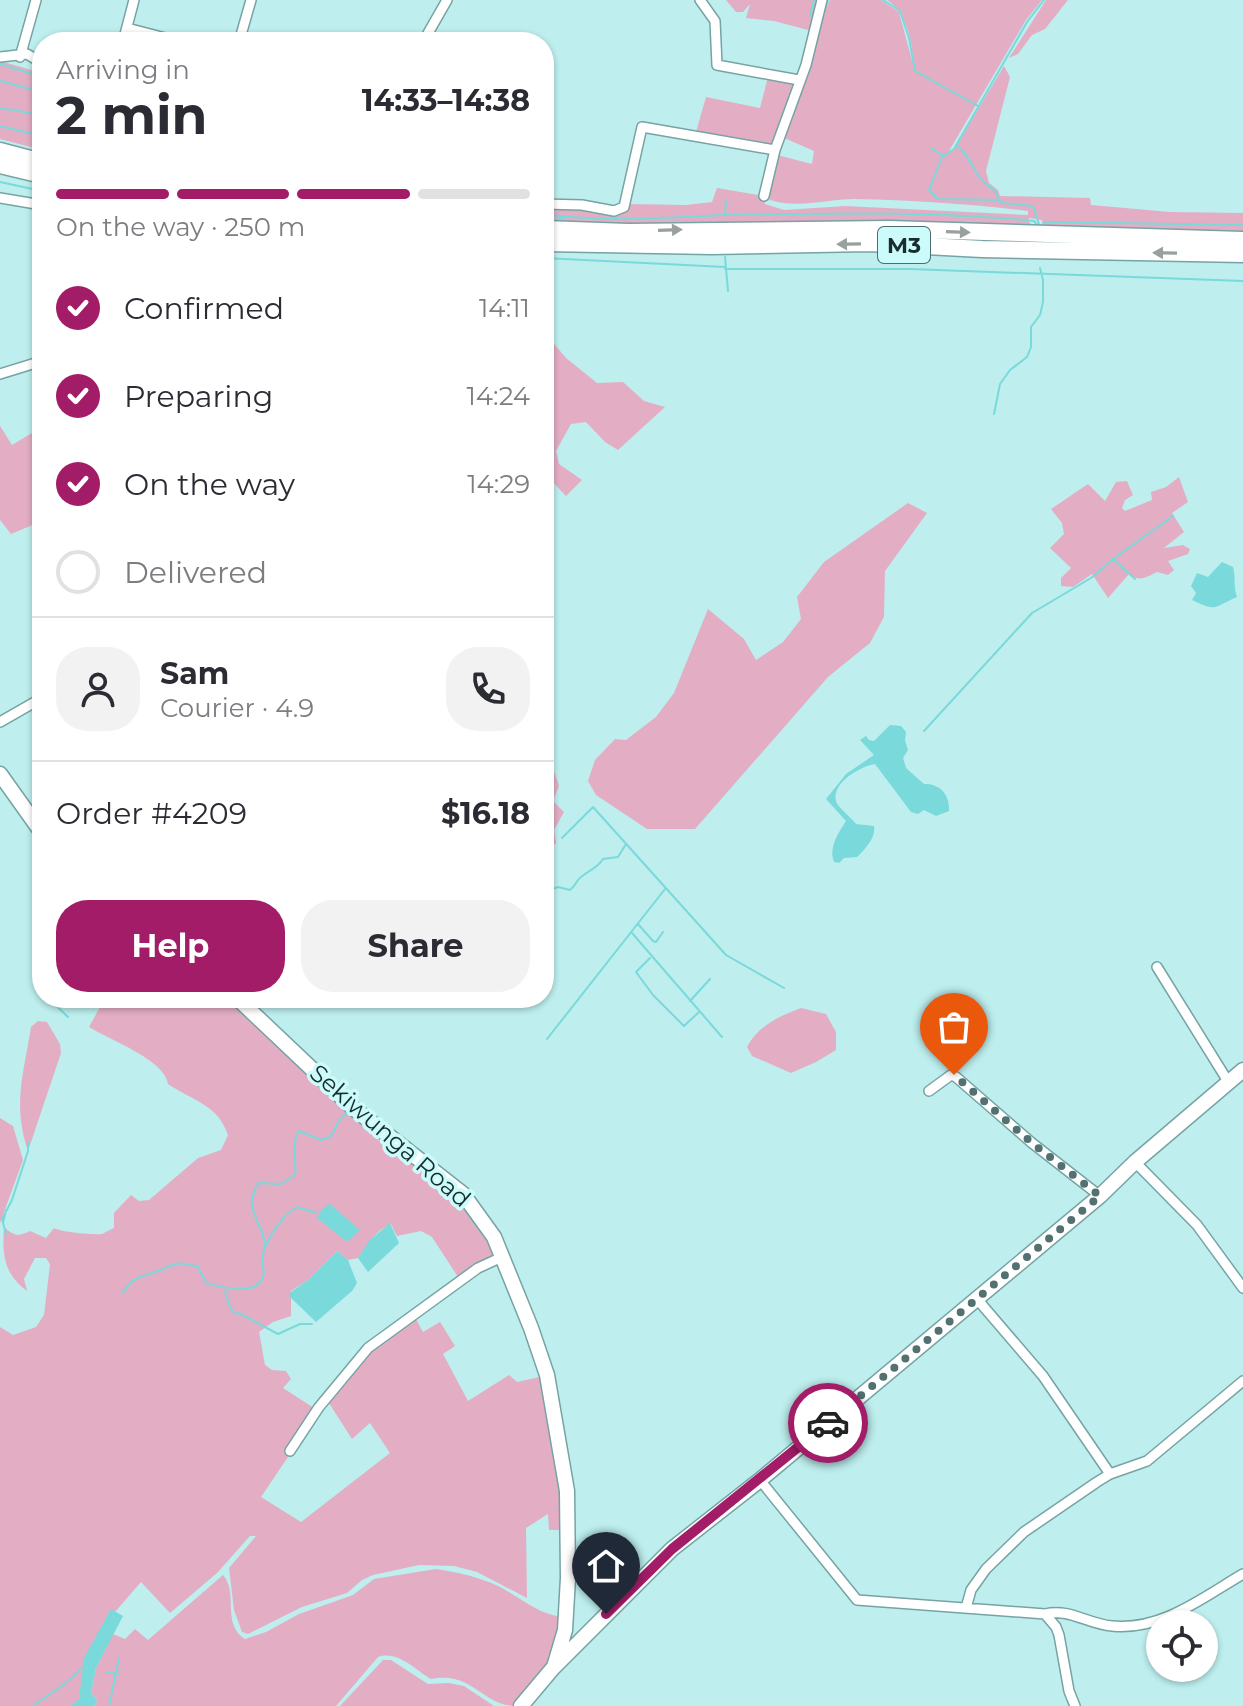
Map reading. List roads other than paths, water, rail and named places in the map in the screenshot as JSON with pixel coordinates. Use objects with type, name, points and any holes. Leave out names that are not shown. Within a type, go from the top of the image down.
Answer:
[{"type":"highway","points":[[0,151],[32,159]]},
{"type":"highway","points":[[0,165],[32,173]]},
{"type":"highway","name":"M3","points":[[554,229],[628,232],[881,229],[1243,240]]},
{"type":"highway","name":"M3","points":[[554,243],[697,246],[869,243],[982,249],[1243,254]]},
{"type":"main road","points":[[0,774],[32,819]]},
{"type":"main road","name":"Sekiwunga Road","points":[[248,1008],[352,1107],[463,1194],[494,1237],[547,1375],[567,1491],[565,1622],[553,1668]]},
{"type":"main road","points":[[521,1706],[553,1668],[672,1549],[760,1480],[1100,1196],[1243,1070]]},
{"type":"main road","points":[[565,1622],[574,1630],[592,1629]]},
{"type":"street","points":[[20,57],[36,0]]},
{"type":"street","points":[[126,32],[134,0]]},
{"type":"street","points":[[242,32],[251,0]]},
{"type":"street","points":[[429,32],[447,0]]},
{"type":"street","points":[[700,0],[715,21],[717,65],[799,80]]},
{"type":"street","points":[[764,196],[775,150],[806,65],[822,0]]},
{"type":"street","points":[[127,28],[142,32]]},
{"type":"street","points":[[0,57],[27,54],[32,57]]},
{"type":"street","points":[[554,204],[582,205],[606,211],[624,207],[642,127],[775,150]]},
{"type":"street","points":[[0,198],[32,203]]},
{"type":"street","points":[[0,374],[32,364]]},
{"type":"street","points":[[0,722],[32,704]]},
{"type":"street","points":[[1157,967],[1229,1083]]},
{"type":"street","points":[[929,1091],[954,1075],[1032,1143],[1100,1196]]},
{"type":"street","points":[[1135,1162],[1197,1225],[1243,1288]]},
{"type":"street","points":[[290,1451],[319,1407],[368,1348],[478,1268],[502,1257]]},
{"type":"street","points":[[977,1299],[1043,1376],[1110,1474]]},
{"type":"street","points":[[966,1608],[971,1590],[986,1569],[1024,1532],[1110,1474],[1147,1461],[1243,1381]]},
{"type":"street","points":[[760,1480],[857,1600],[1045,1614],[1058,1611],[1107,1626],[1134,1627],[1159,1622],[1243,1574]]},
{"type":"street","points":[[1045,1614],[1059,1635],[1069,1691],[1075,1706]]},
{"type":"water","points":[[1222,562],[1233,567],[1237,597],[1212,607],[1192,600],[1196,593],[1191,586],[1197,573],[1208,577]]},
{"type":"water","points":[[890,725],[901,726],[906,732],[908,750],[903,758],[906,768],[924,784],[943,791],[949,811],[936,816],[924,810],[918,814],[911,812],[875,764],[862,768],[842,782],[836,801],[856,824],[874,826],[873,835],[857,857],[834,862],[833,846],[846,821],[826,799],[846,774],[874,755],[860,740],[866,736],[874,741]]},
{"type":"water","points":[[330,1204],[360,1230],[347,1242],[317,1218],[322,1209]]},
{"type":"water","points":[[390,1223],[399,1243],[368,1272],[358,1258],[369,1241]]},
{"type":"water","points":[[337,1251],[348,1260],[357,1283],[316,1322],[289,1296]]},
{"type":"water","points":[[111,1609],[123,1616],[96,1668],[91,1693],[97,1700],[95,1706],[70,1706],[79,1699],[84,1658]]},
{"type":"waterway","points":[[810,16],[814,0]]},
{"type":"waterway","points":[[826,7],[828,0]]},
{"type":"waterway","points":[[883,0],[900,11],[915,71],[978,106]]},
{"type":"waterway","points":[[998,200],[938,199],[929,190],[942,157],[954,149],[1027,22],[1044,0]]},
{"type":"waterway","points":[[0,64],[32,74]]},
{"type":"waterway","points":[[0,81],[32,89]]},
{"type":"waterway","points":[[0,108],[32,113]]},
{"type":"waterway","points":[[0,126],[32,134]]},
{"type":"waterway","points":[[956,145],[981,179],[997,193],[998,200],[1033,206],[1040,227]]},
{"type":"waterway","points":[[931,148],[944,156]]},
{"type":"waterway","points":[[0,182],[32,189]]},
{"type":"waterway","points":[[725,214],[726,200]]},
{"type":"waterway","points":[[554,215],[613,219],[920,214],[1034,221],[1039,227]]},
{"type":"waterway","points":[[554,221],[565,217]]},
{"type":"waterway","points":[[1041,227],[1045,222],[1243,225]]},
{"type":"waterway","points":[[725,257],[728,291]]},
{"type":"waterway","points":[[554,258],[725,267]]},
{"type":"waterway","points":[[994,414],[1000,384],[1010,370],[1027,357],[1031,347],[1031,327],[1040,315],[1043,302],[1040,268]]},
{"type":"waterway","points":[[725,269],[910,269],[1243,281]]},
{"type":"waterway","points":[[924,731],[1032,613],[1091,578],[1173,516]]},
{"type":"waterway","points":[[1113,559],[1135,579]]},
{"type":"waterway","points":[[562,838],[593,807],[726,955],[784,988]]},
{"type":"waterway","points":[[554,888],[570,890],[603,859],[618,857],[626,844]]},
{"type":"waterway","points":[[547,1039],[665,889]]},
{"type":"waterway","points":[[638,924],[656,942],[663,932]]},
{"type":"waterway","points":[[632,933],[722,1037]]},
{"type":"waterway","points":[[650,958],[636,972],[653,995],[684,1026],[699,1012]]},
{"type":"waterway","points":[[690,1001],[710,979]]},
{"type":"waterway","points":[[59,1008],[68,1017]]},
{"type":"waterway","points":[[265,1247],[252,1208],[259,1183],[281,1184],[295,1175],[295,1147],[299,1131],[321,1140],[330,1137],[341,1118],[349,1112]]},
{"type":"waterway","points":[[6,1234],[2,1219],[12,1200],[28,1142]]},
{"type":"waterway","points":[[123,1293],[136,1279],[179,1263],[198,1267],[206,1283],[239,1289],[255,1286],[264,1274],[263,1254],[279,1223],[297,1207],[317,1213]]},
{"type":"waterway","points":[[3,1223],[6,1210]]},
{"type":"waterway","points":[[471,1219],[478,1227]]},
{"type":"waterway","points":[[225,1290],[234,1313],[278,1334],[300,1324],[312,1324]]},
{"type":"waterway","points":[[109,1706],[119,1658]]},
{"type":"waterway","points":[[33,1706],[82,1667]]},
{"type":"waterway","points":[[107,1672],[119,1674]]}]
